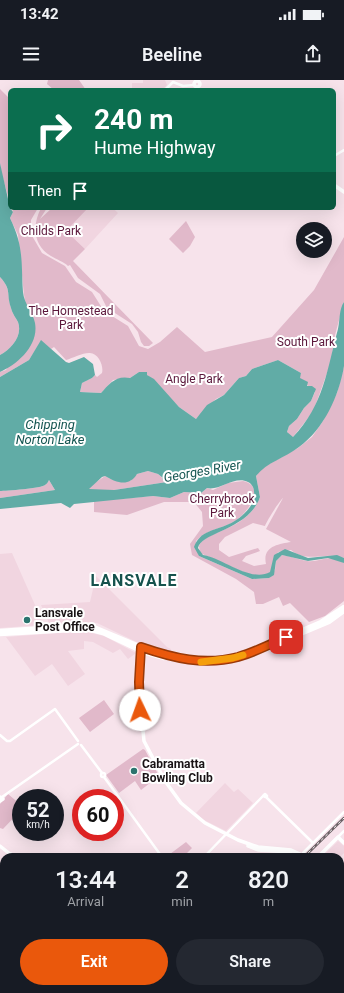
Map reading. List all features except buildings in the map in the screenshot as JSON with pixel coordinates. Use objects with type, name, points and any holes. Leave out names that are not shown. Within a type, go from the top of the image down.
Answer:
[{"type":"highway","points":[[0,631],[89,625],[99,628],[141,649],[191,661],[203,662],[233,658],[247,654],[321,622],[344,607]]},
{"type":"highway","points":[[0,634],[86,628],[98,631],[141,649],[192,664],[231,662],[245,658],[325,624],[344,612]]},
{"type":"main road","points":[[141,649],[140,710],[143,733],[148,749],[168,786],[184,807],[205,823],[255,849],[272,849],[294,853]]},
{"type":"main road","points":[[322,853],[338,837],[344,843]]},
{"type":"main road","points":[[272,849],[292,853]]},
{"type":"street","points":[[168,88],[173,82],[183,86],[195,82]]},
{"type":"street","points":[[0,735],[7,741],[10,741],[55,709],[79,743],[104,774],[104,777],[159,853]]},
{"type":"street","points":[[1,798],[79,743]]},
{"type":"street","points":[[208,853],[264,797],[313,843]]},
{"type":"street","points":[[300,853],[313,843],[344,812]]},
{"type":"street","points":[[338,837],[344,830]]},
{"type":"shaded area","points":[[143,80],[165,80],[167,85],[164,88],[132,88],[132,83],[143,83]]},
{"type":"shaded area","points":[[85,210],[115,210],[118,213],[85,249],[66,231]]},
{"type":"shaded area","points":[[12,553],[43,623],[42,625],[0,628],[0,554]]},
{"type":"shaded area","points":[[96,576],[167,647],[171,649],[170,653],[147,647],[97,623],[49,623],[41,605],[90,602]]},
{"type":"shaded area","points":[[84,631],[104,636],[136,653],[128,659],[120,649],[113,653],[93,642],[84,641],[84,649],[68,651],[85,674],[68,686],[52,664],[35,676],[6,637]]},
{"type":"shaded area","points":[[225,783],[234,792],[238,789],[253,803],[226,831],[204,820],[196,813]]},
{"type":"shaded area","points":[[338,841],[344,846],[344,853],[326,853]]},
{"type":"green space","points":[[48,80],[79,80],[85,88],[52,88],[47,84]]},
{"type":"green space","points":[[0,89],[8,97],[8,196],[0,163]]},
{"type":"green space","points":[[12,210],[37,210],[31,220],[31,234],[42,253],[65,266],[76,282],[92,292],[104,311],[128,326],[139,346],[148,349],[160,342],[177,327],[205,352],[272,337],[314,290],[344,237],[344,302],[335,335],[331,362],[313,412],[293,437],[290,436],[287,432],[289,426],[297,419],[304,408],[311,401],[315,392],[299,378],[301,373],[278,360],[252,369],[246,376],[239,378],[224,395],[216,399],[196,419],[179,407],[147,375],[147,372],[139,372],[130,378],[113,380],[101,393],[80,392],[82,383],[95,375],[97,377],[102,373],[101,363],[98,357],[92,353],[86,353],[66,360],[54,347],[51,349],[41,341],[29,360],[0,377],[0,372],[6,370],[33,317],[26,305],[24,295],[18,235],[10,218]]},
{"type":"green space","name":"Childs Park","points":[[40,210],[46,210],[40,219],[50,210],[86,210],[66,231],[85,249],[73,261],[153,343],[149,346],[144,346],[138,332],[132,324],[107,308],[100,294],[78,278],[70,265],[68,266],[45,252],[36,235],[35,228]]},
{"type":"green space","points":[[186,221],[195,237],[190,246],[183,253],[169,239]]},
{"type":"green space","points":[[0,277],[6,285],[13,314],[18,322],[19,332],[12,346],[0,355]]},
{"type":"green space","points":[[344,366],[344,558],[337,556],[310,557],[297,554],[291,550],[278,552],[271,572],[266,575],[250,575],[200,553],[199,546],[209,536],[237,523],[246,517],[254,508],[260,497],[256,476],[262,468],[298,448],[312,437],[323,421],[337,393]],"holes":[[[283,498],[266,529],[291,542],[272,547],[265,558],[266,564],[254,566],[242,561],[246,556],[260,551],[258,548],[229,557],[219,550],[219,544],[225,537],[253,523],[265,526],[273,511]]]},
{"type":"green space","points":[[148,471],[158,474],[167,482],[114,490],[89,490],[89,487],[105,476],[113,480],[130,481],[137,474]]},
{"type":"green space","points":[[49,480],[55,490],[0,498],[0,491],[43,486]]},
{"type":"green space","name":"Cherrybrook Park","points":[[243,481],[250,484],[254,488],[254,494],[249,507],[235,521],[200,537],[196,541],[199,556],[252,579],[269,578],[275,570],[276,561],[282,555],[307,561],[335,558],[344,563],[344,601],[325,616],[309,622],[290,603],[283,606],[279,597],[263,604],[256,604],[254,592],[236,579],[192,555],[190,544],[203,526],[202,512],[194,502],[164,502],[127,515],[94,512],[94,501],[153,496],[170,498],[184,492],[201,493],[207,488],[213,490],[228,483]]},
{"type":"green space","points":[[104,700],[114,714],[90,732],[79,718]]},
{"type":"green space","name":"Cabramatta Bowling Club","points":[[143,749],[145,750],[159,776],[141,790],[135,781],[124,789],[116,789],[106,775]]},
{"type":"green space","points":[[8,794],[12,797],[12,820],[3,829],[0,828],[0,804]]},
{"type":"green space","points":[[186,842],[192,848],[187,853],[171,853]]},
{"type":"water","points":[[0,163],[8,199],[8,210],[12,210],[13,212],[10,218],[20,246],[23,292],[34,319],[35,331],[34,339],[26,353],[14,364],[0,372],[0,355],[15,342],[19,332],[19,327],[13,314],[6,285],[0,277]]},
{"type":"water","name":"Chipping Norton Lake","points":[[344,302],[344,366],[338,389],[329,411],[316,431],[308,440],[294,451],[265,467],[256,476],[260,497],[254,508],[246,517],[207,538],[198,548],[203,555],[219,560],[237,569],[262,575],[270,572],[274,555],[285,549],[308,558],[337,555],[344,558],[344,563],[328,558],[308,561],[282,555],[276,561],[274,575],[269,578],[252,579],[199,556],[194,547],[200,537],[233,522],[242,516],[253,502],[254,489],[252,485],[243,480],[207,488],[201,493],[184,492],[170,498],[153,496],[74,504],[70,508],[61,503],[0,509],[0,498],[55,490],[49,480],[43,486],[0,491],[0,377],[29,360],[41,340],[66,362],[69,363],[84,357],[93,364],[95,375],[82,383],[80,392],[101,393],[117,379],[125,377],[130,378],[139,372],[147,372],[147,375],[154,379],[179,407],[196,419],[207,405],[224,395],[239,378],[246,376],[252,369],[278,360],[301,373],[300,378],[308,382],[307,386],[312,386],[316,389],[311,401],[304,408],[297,419],[289,426],[287,432],[293,437],[312,412],[323,386],[338,329],[342,305]],"holes":[[[148,471],[158,474],[167,482],[114,490],[89,489],[105,476],[118,482],[127,482],[134,478],[137,474]]]},
{"type":"railway","points":[[308,853],[344,818]]},
{"type":"slow traffic","points":[[201,662],[233,658],[243,655]]},
{"type":"place","name":"Lansvale Post Office","points":[[27,620]]},
{"type":"place","name":"Cabramatta Bowling Club","points":[[134,771]]},
{"type":"district","name":"LANSVALE","points":[[134,580]]},
{"type":"route","points":[[140,710],[139,682],[141,647],[183,659],[203,662],[239,657],[286,637]]},
{"type":"park label","name":"The Homestead Park","points":[[71,318]]},
{"type":"park label","name":"South Park","points":[[306,342]]},
{"type":"park label","name":"Angle Park","points":[[194,379]]},
{"type":"water label","name":"Georges River","points":[[202,471]]}]
